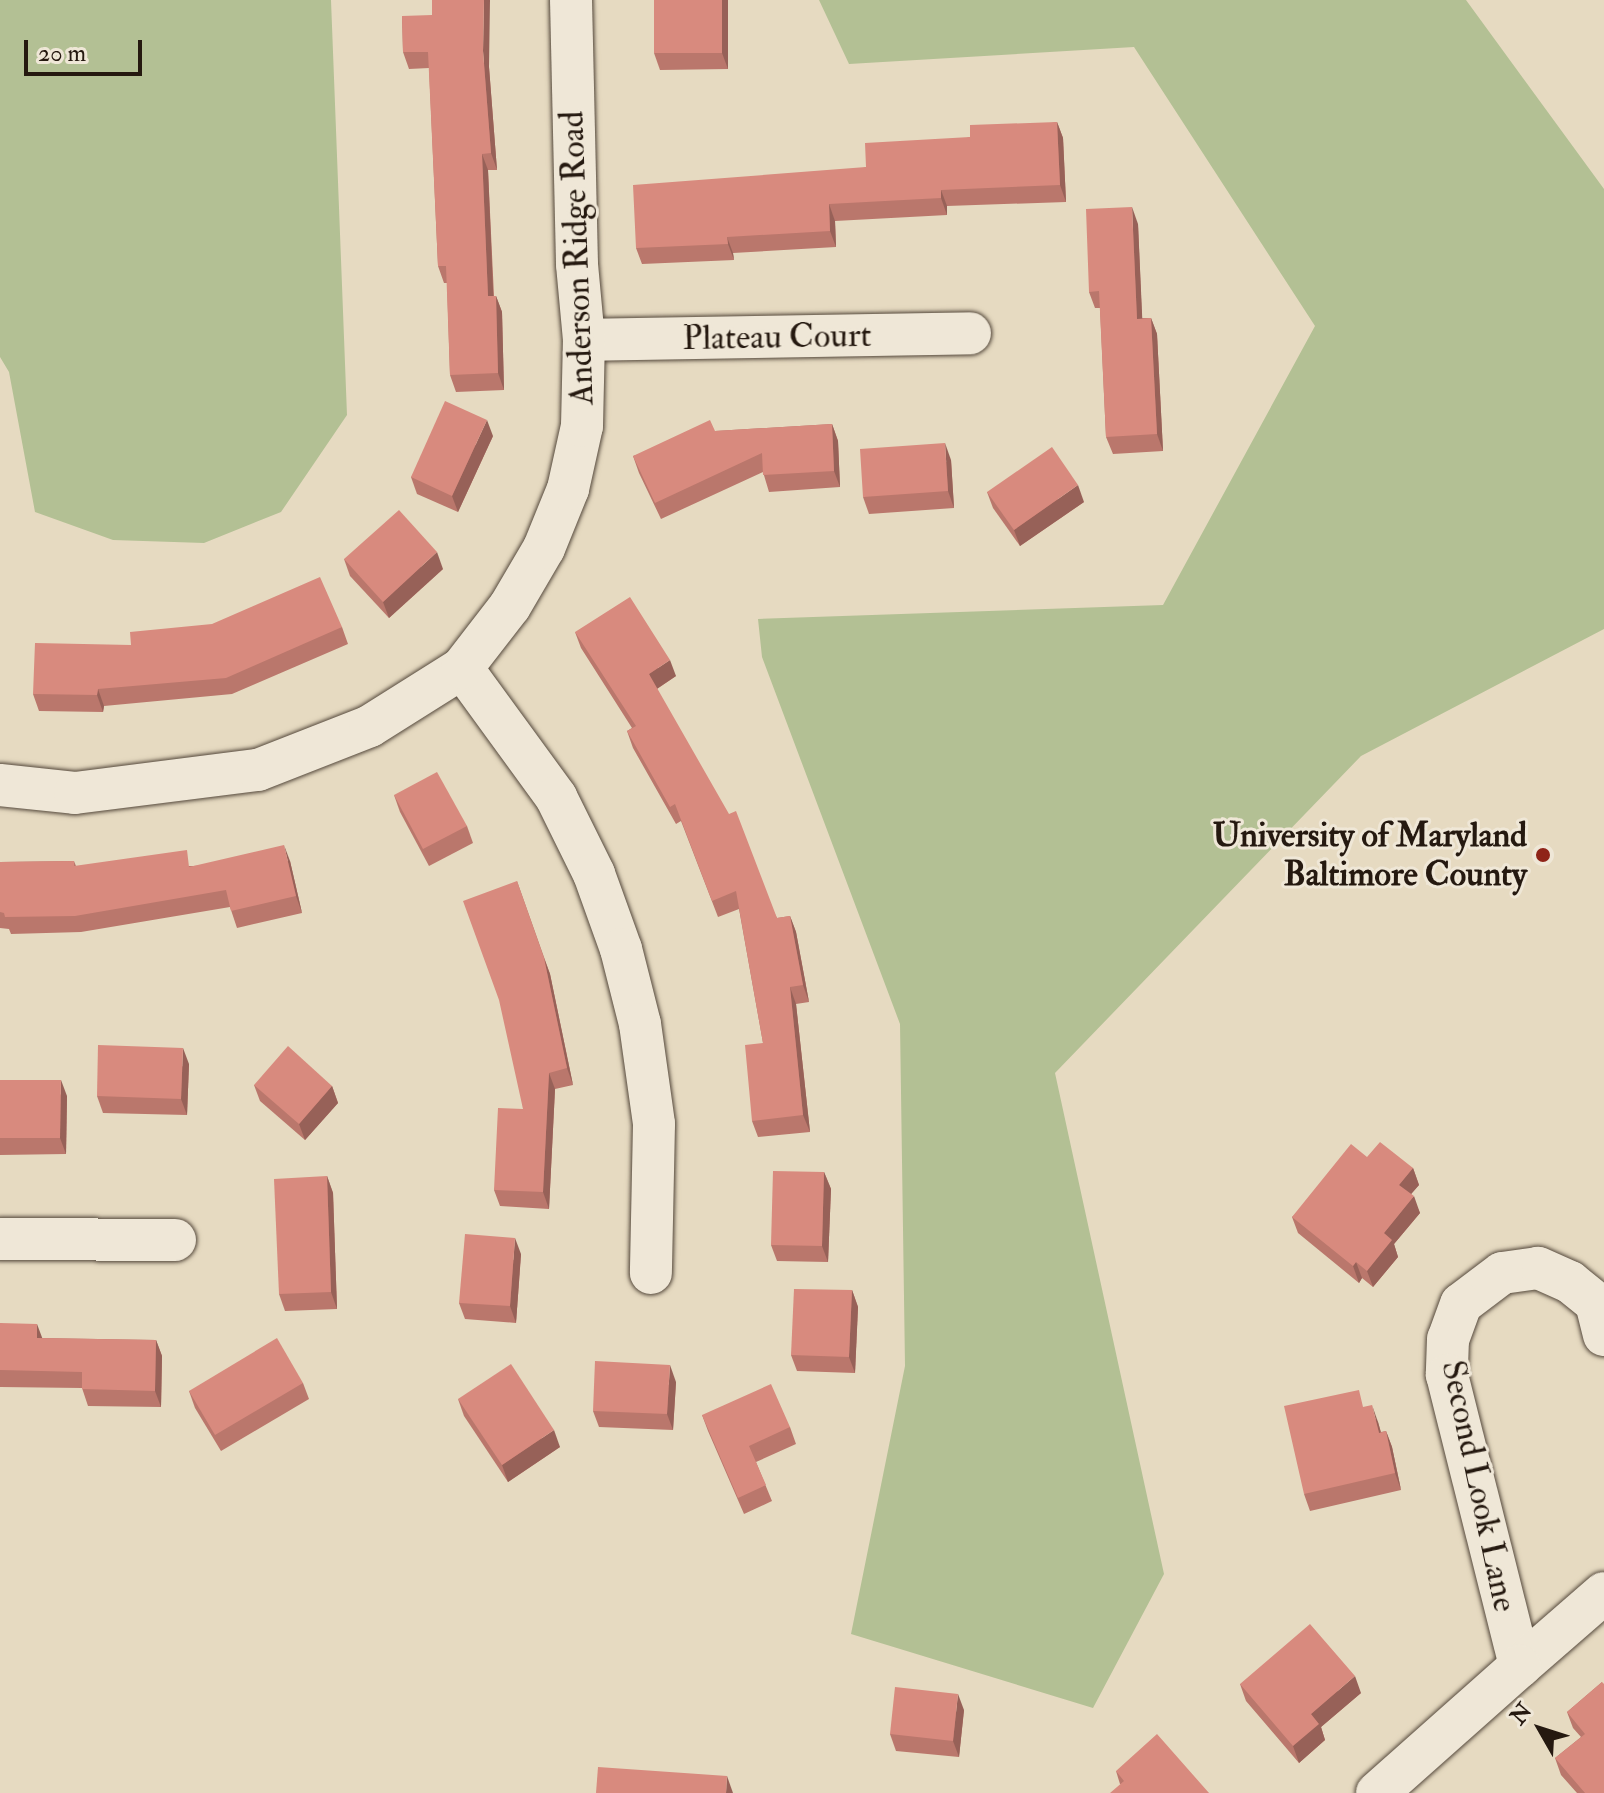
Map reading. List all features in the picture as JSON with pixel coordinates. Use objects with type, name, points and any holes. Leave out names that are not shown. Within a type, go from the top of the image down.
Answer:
[{"type":"street","name":"Anderson Ridge Road","points":[[0,785],[75,793],[258,770],[370,726],[462,668],[524,583],[568,489],[582,426],[584,340],[577,264],[571,0]]},
{"type":"street","name":"Plateau Court","points":[[584,340],[970,333]]},
{"type":"street","points":[[462,668],[556,797],[594,874],[621,949],[640,1024],[654,1124],[651,1273]]},
{"type":"street","points":[[0,1239],[175,1240]]},
{"type":"street","name":"Second Look Lane","points":[[1520,1666],[1447,1375],[1448,1339],[1461,1304],[1502,1273],[1538,1268],[1570,1282],[1596,1303],[1604,1335]]},
{"type":"street","name":"Second Look Lane","points":[[1377,1793],[1604,1593]]},
{"type":"green space","points":[[0,0],[331,0],[347,415],[281,512],[204,543],[113,540],[35,512],[9,372],[0,357]]},
{"type":"green space","points":[[819,0],[1466,0],[1604,189],[1604,629],[1361,756],[1055,1073],[1164,1574],[1093,1708],[851,1634],[905,1366],[900,1024],[762,657],[758,619],[1163,605],[1315,326],[1134,47],[849,64]]},
{"type":"building","points":[[432,0],[484,0],[483,51],[491,153],[482,154],[488,296],[496,296],[498,373],[450,375],[446,266],[438,266],[428,52],[403,52],[402,16],[432,15]]},
{"type":"building","points":[[654,0],[722,0],[722,53],[654,53]]},
{"type":"building","points":[[1057,122],[1060,185],[941,190],[941,198],[829,204],[830,231],[727,237],[728,244],[636,248],[633,185],[866,167],[865,143],[970,137],[970,125]]},
{"type":"building","points":[[1132,207],[1137,319],[1151,318],[1157,434],[1106,437],[1099,291],[1089,292],[1086,209]]},
{"type":"building","points":[[445,401],[487,420],[452,496],[411,477]]},
{"type":"building","points":[[710,420],[715,431],[832,424],[834,471],[763,475],[762,453],[655,503],[633,456]]},
{"type":"building","points":[[945,443],[948,491],[863,497],[860,449]]},
{"type":"building","points":[[1052,447],[1078,485],[1014,530],[987,492]]},
{"type":"building","points":[[399,510],[437,552],[383,602],[344,559]]},
{"type":"building","points":[[320,577],[342,627],[226,678],[98,689],[97,695],[33,694],[35,643],[131,645],[130,632],[212,624]]},
{"type":"building","points":[[630,597],[670,660],[649,674],[729,814],[736,811],[777,918],[790,916],[803,985],[790,987],[803,1115],[752,1121],[745,1045],[763,1043],[736,891],[712,901],[675,804],[670,807],[627,731],[636,726],[575,632]]},
{"type":"building","points":[[437,772],[467,826],[423,849],[394,795]]},
{"type":"building","points":[[284,845],[296,896],[231,911],[226,890],[75,916],[5,917],[0,912],[0,862],[74,861],[74,866],[187,850],[189,867]]},
{"type":"building","points":[[517,881],[544,958],[567,1068],[549,1073],[543,1192],[494,1190],[498,1108],[523,1109],[499,1000],[463,901]]},
{"type":"building","points":[[98,1045],[183,1048],[181,1099],[97,1096]]},
{"type":"building","points":[[288,1046],[332,1086],[299,1124],[254,1085]]},
{"type":"building","points":[[0,1080],[61,1080],[60,1138],[0,1138]]},
{"type":"building","points":[[1380,1142],[1413,1168],[1399,1185],[1414,1196],[1384,1233],[1392,1240],[1367,1271],[1356,1262],[1353,1266],[1292,1217],[1351,1144],[1367,1157]]},
{"type":"building","points":[[773,1171],[824,1172],[822,1246],[771,1245]]},
{"type":"building","points":[[327,1176],[331,1292],[279,1294],[274,1179]]},
{"type":"building","points":[[465,1234],[515,1238],[510,1306],[459,1303]]},
{"type":"building","points":[[794,1289],[852,1290],[849,1357],[791,1355]]},
{"type":"building","points":[[0,1323],[37,1324],[37,1338],[156,1340],[155,1391],[82,1389],[82,1372],[0,1370]]},
{"type":"building","points":[[277,1338],[303,1383],[215,1435],[189,1391]]},
{"type":"building","points":[[595,1361],[670,1365],[667,1414],[593,1411]]},
{"type":"building","points":[[511,1364],[554,1430],[502,1465],[458,1399]]},
{"type":"building","points":[[771,1384],[790,1427],[749,1446],[766,1485],[738,1498],[702,1415]]},
{"type":"building","points":[[1359,1390],[1363,1407],[1372,1405],[1379,1433],[1386,1431],[1395,1473],[1304,1494],[1284,1406]]},
{"type":"building","points":[[1310,1624],[1355,1676],[1311,1714],[1319,1724],[1293,1746],[1240,1684]]},
{"type":"building","points":[[1602,1682],[1604,1793],[1585,1793],[1555,1758],[1585,1734],[1567,1712]]},
{"type":"building","points":[[895,1687],[958,1694],[953,1741],[890,1734]]},
{"type":"building","points":[[1157,1734],[1209,1793],[1110,1793],[1124,1781],[1116,1771]]},
{"type":"building","points":[[598,1767],[727,1776],[726,1793],[596,1793]]},
{"type":"place","name":"University of Maryland Baltimore County","points":[[1543,855]]}]
